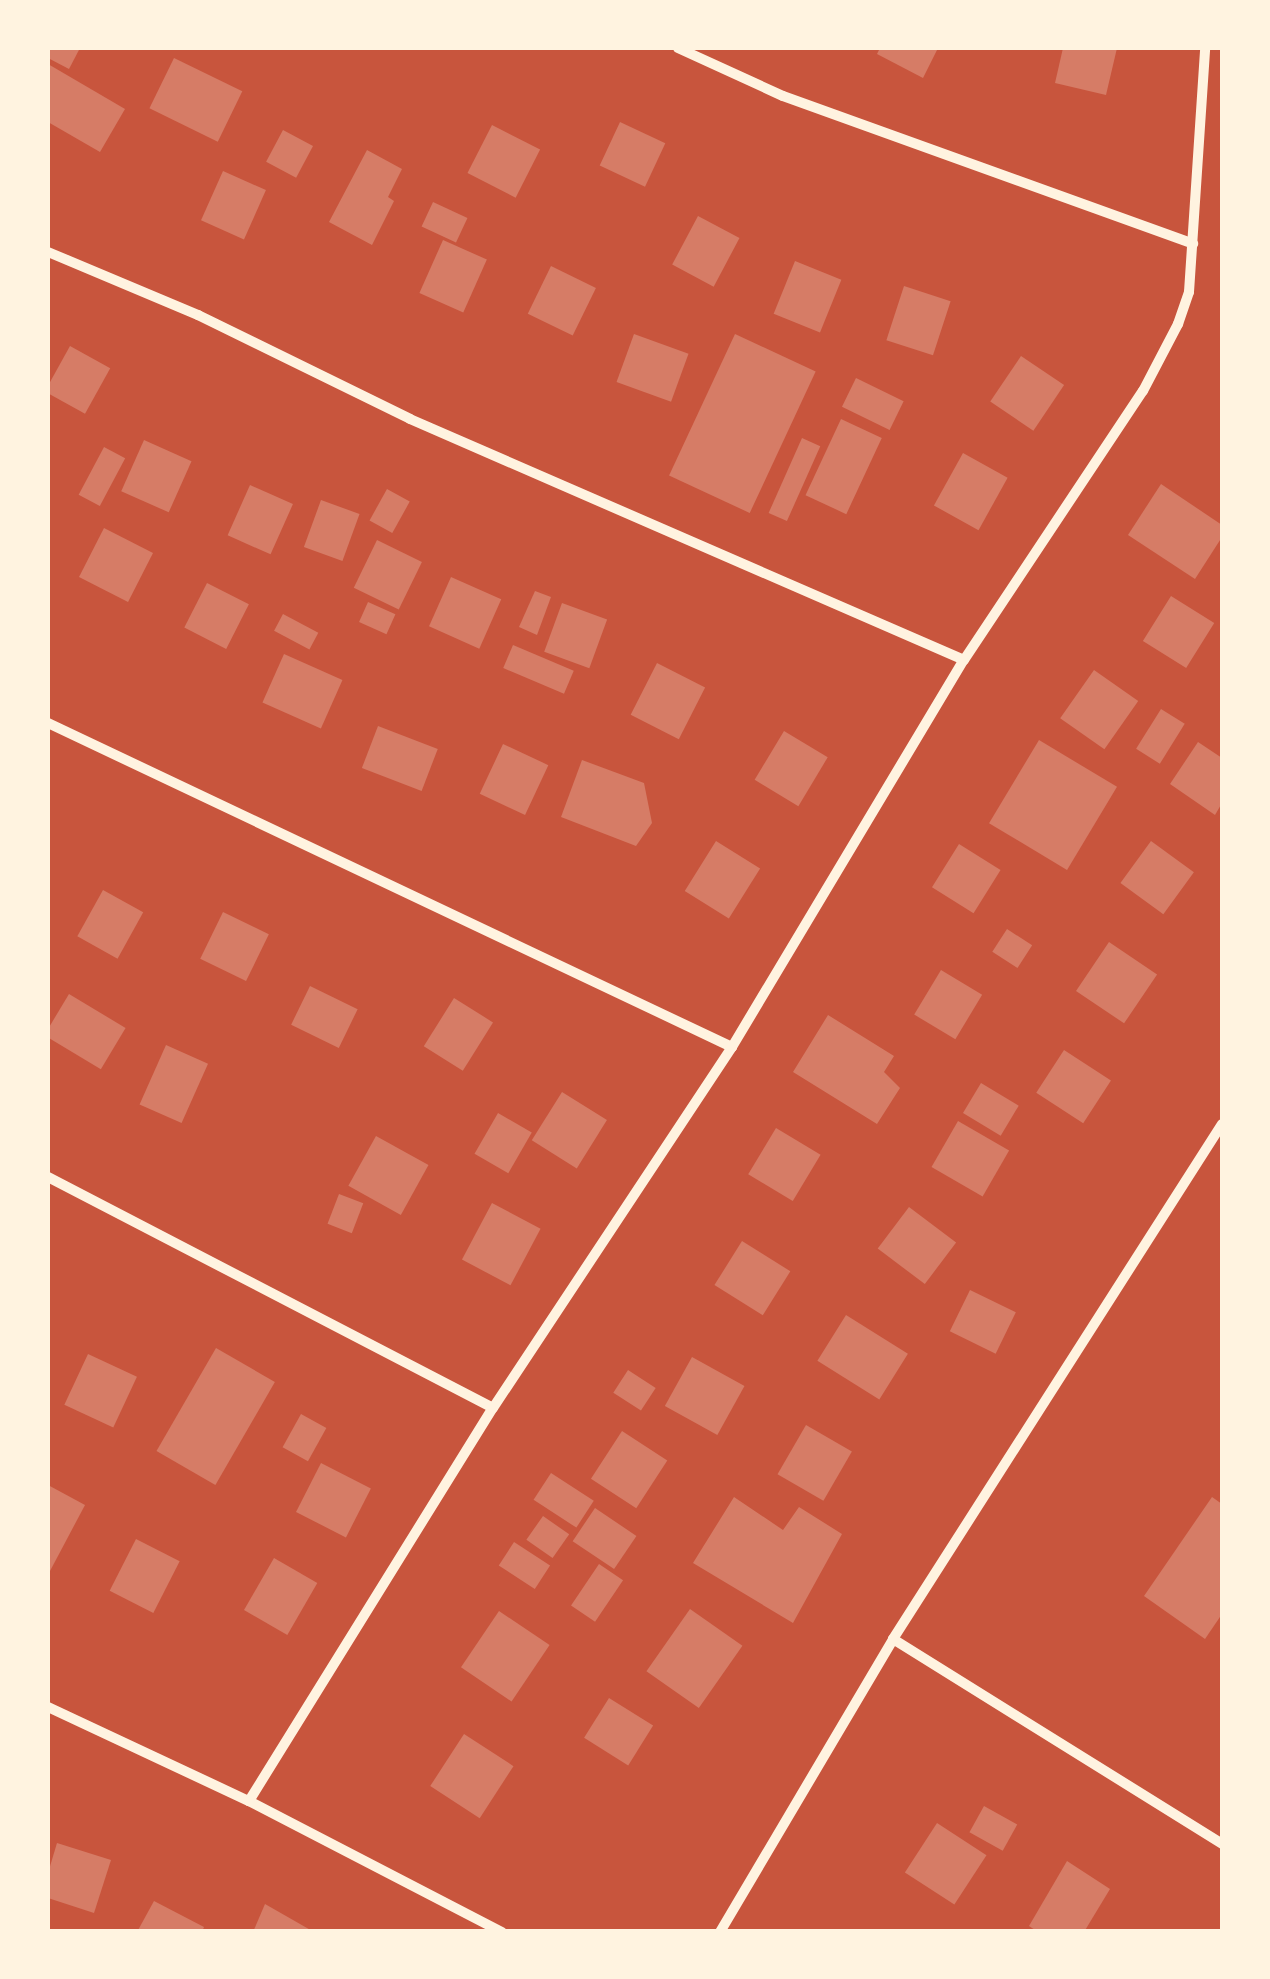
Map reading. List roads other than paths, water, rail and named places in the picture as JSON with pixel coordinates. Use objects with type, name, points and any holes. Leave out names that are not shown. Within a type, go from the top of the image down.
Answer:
[{"type":"street","points":[[678,48],[783,96],[1193,244]]},
{"type":"street","points":[[248,1801],[493,1408],[732,1047],[964,660],[1143,391],[1184,308],[1193,244],[1205,48]]},
{"type":"street","points":[[48,252],[198,315],[410,419],[964,660]]},
{"type":"street","points":[[48,723],[732,1047]]},
{"type":"street","points":[[720,1932],[893,1639],[1222,1124]]},
{"type":"street","points":[[48,1177],[493,1408]]},
{"type":"street","points":[[893,1639],[1222,1844]]},
{"type":"street","points":[[48,1707],[248,1801],[502,1932]]}]
